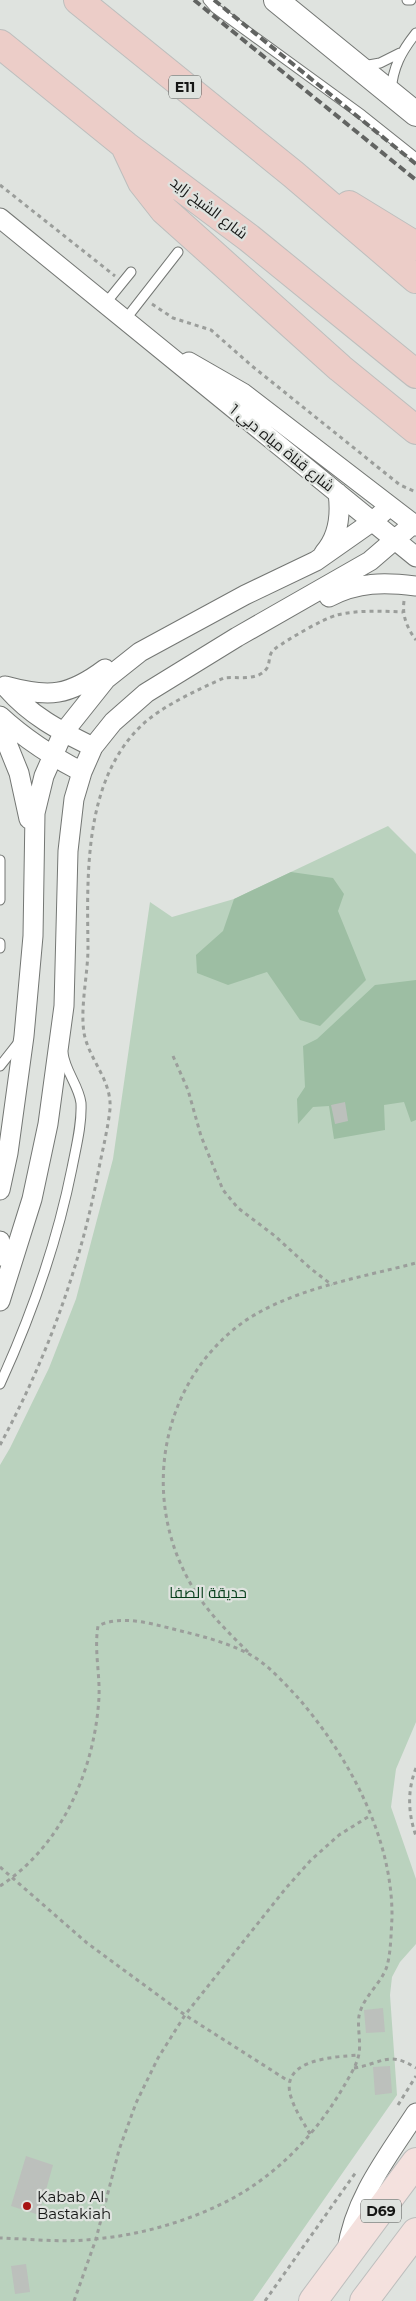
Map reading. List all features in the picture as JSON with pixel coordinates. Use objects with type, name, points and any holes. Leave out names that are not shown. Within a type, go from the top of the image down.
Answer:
[{"type":"highway","name":"E11","points":[[78,0],[293,174],[416,279]]},
{"type":"highway","name":"شارع الشيخ زايد","points":[[0,44],[126,146],[249,238],[416,374]]},
{"type":"highway","points":[[126,146],[133,166],[142,182],[164,210],[333,361],[416,430]]},
{"type":"highway","points":[[293,174],[372,218],[416,246]]},
{"type":"main road","name":"D69","points":[[313,2301],[346,2259],[416,2162]]},
{"type":"main road","name":"D69","points":[[364,2301],[416,2232]]},
{"type":"street","points":[[276,0],[416,114]]},
{"type":"street","name":"شارع قناة مياه دبي 1","points":[[0,218],[416,557]]},
{"type":"street","name":"شارع قناة مياه دبي 1","points":[[148,339],[243,393],[414,525]]},
{"type":"street","points":[[316,561],[334,538],[340,508],[338,493]]},
{"type":"street","points":[[3,682],[45,695],[62,693],[89,681],[118,659],[140,652],[245,595],[316,561],[373,521],[390,506]]},
{"type":"street","points":[[0,1302],[32,1199],[48,1124],[61,1029],[66,970],[68,851],[74,799],[82,772],[93,747],[113,722],[146,692],[370,561],[414,525]]},
{"type":"street","points":[[251,629],[264,630],[342,590],[357,585],[385,583],[411,586]]},
{"type":"street","points":[[0,1190],[10,1144],[24,1036],[33,936],[35,813],[44,776],[63,733],[101,686],[140,652]]},
{"type":"street","points":[[3,682],[27,709],[63,733],[93,747]]},
{"type":"street","points":[[0,716],[22,736],[52,757],[82,772]]},
{"type":"street","points":[[0,726],[9,743],[24,790],[33,854]]},
{"type":"street","points":[[0,1241],[0,1256]]},
{"type":"street","points":[[346,2259],[349,2234],[358,2208],[416,2113]]},
{"type":"lane","points":[[208,0],[214,8],[362,115],[416,158]]},
{"type":"lane","points":[[391,93],[393,73],[400,53],[416,34]]},
{"type":"lane","points":[[358,67],[380,63],[400,53]]},
{"type":"lane","points":[[125,321],[178,252]]},
{"type":"lane","points":[[105,304],[131,272]]},
{"type":"lane","points":[[0,860],[0,900]]},
{"type":"lane","points":[[0,943],[0,948]]},
{"type":"lane","points":[[0,1384],[25,1330],[47,1270],[65,1204],[78,1138],[81,1102],[64,1058],[61,1029]]},
{"type":"lane","points":[[0,1066],[24,1036]]},
{"type":"path","points":[[0,185],[122,282]]},
{"type":"path","points":[[143,296],[173,318],[211,330],[252,366],[400,485],[416,492]]},
{"type":"path","points":[[411,586],[403,612],[409,630],[416,640]]},
{"type":"path","points":[[0,1445],[27,1395],[58,1321],[93,1200],[110,1111],[110,1094],[86,1043],[84,1020],[88,964],[90,864],[94,821],[112,764],[143,724],[169,707],[224,678],[233,676],[248,679],[265,670],[268,667],[268,658],[277,648],[335,615],[378,611],[403,612]]},
{"type":"path","points":[[173,1056],[188,1090],[210,1160],[223,1190],[238,1208],[275,1236],[332,1285]]},
{"type":"path","points":[[0,2238],[64,2241],[96,2239],[153,2228],[196,2216],[236,2197],[272,2172],[310,2134],[332,2107],[359,2056],[360,2015],[369,1993],[387,1967],[392,1917],[386,1865],[370,1815],[347,1766],[318,1721],[282,1680],[250,1654],[211,1615],[188,1579],[172,1539],[164,1497],[164,1452],[181,1394],[206,1356],[239,1326],[277,1303],[332,1285],[416,1263]]},
{"type":"path","points":[[0,1886],[13,1878],[38,1851],[64,1817],[86,1771],[93,1746],[98,1712],[99,1669],[95,1644],[98,1626],[111,1619],[158,1626],[205,1637],[250,1654]]},
{"type":"path","points":[[416,1768],[410,1792],[409,1814],[416,1836]]},
{"type":"path","points":[[74,2301],[96,2239],[110,2180],[136,2103],[158,2058],[186,2015],[286,1888],[311,1860],[339,1835],[370,1815]]},
{"type":"path","points":[[0,1867],[87,1943],[186,2015],[290,2082]]},
{"type":"path","points":[[310,2134],[292,2100],[290,2082],[295,2071],[304,2064],[326,2058],[359,2056]]},
{"type":"path","points":[[353,2069],[366,2067],[377,2060],[394,2058],[406,2061],[416,2068]]},
{"type":"path","points":[[396,2110],[416,2076]]},
{"type":"path","points":[[264,2301],[359,2168]]},
{"type":"green space","name":"حديقة الصفا","points":[[388,826],[416,854],[416,1722],[396,1769],[391,1807],[416,1879],[416,1944],[400,1962],[392,1977],[390,1995],[397,2095],[253,2301],[0,2301],[0,1465],[49,1368],[76,1299],[113,1159],[150,902],[172,917],[234,899]]},
{"type":"green space","points":[[291,872],[333,878],[344,894],[338,911],[366,980],[320,1026],[300,1020],[267,972],[228,985],[197,973],[196,955],[223,931],[234,899]]},
{"type":"green space","points":[[416,980],[416,1120],[411,1122],[404,1102],[384,1105],[385,1130],[334,1139],[329,1106],[313,1107],[298,1124],[297,1099],[305,1087],[303,1046],[317,1039],[375,985]]},
{"type":"building","points":[[345,1102],[348,1121],[335,1124],[331,1105]]},
{"type":"building","points":[[383,2008],[385,2032],[366,2033],[364,2010]]},
{"type":"building","points":[[390,2066],[392,2093],[375,2095],[373,2067]]},
{"type":"building","points":[[26,2156],[53,2165],[39,2215],[11,2206]]},
{"type":"building","points":[[26,2264],[30,2292],[15,2294],[11,2266]]},
{"type":"railway","points":[[194,0],[416,180]]},
{"type":"railway","points":[[214,0],[416,164]]},
{"type":"place","name":"Kabab Al Bastakiah","points":[[27,2206]]}]
